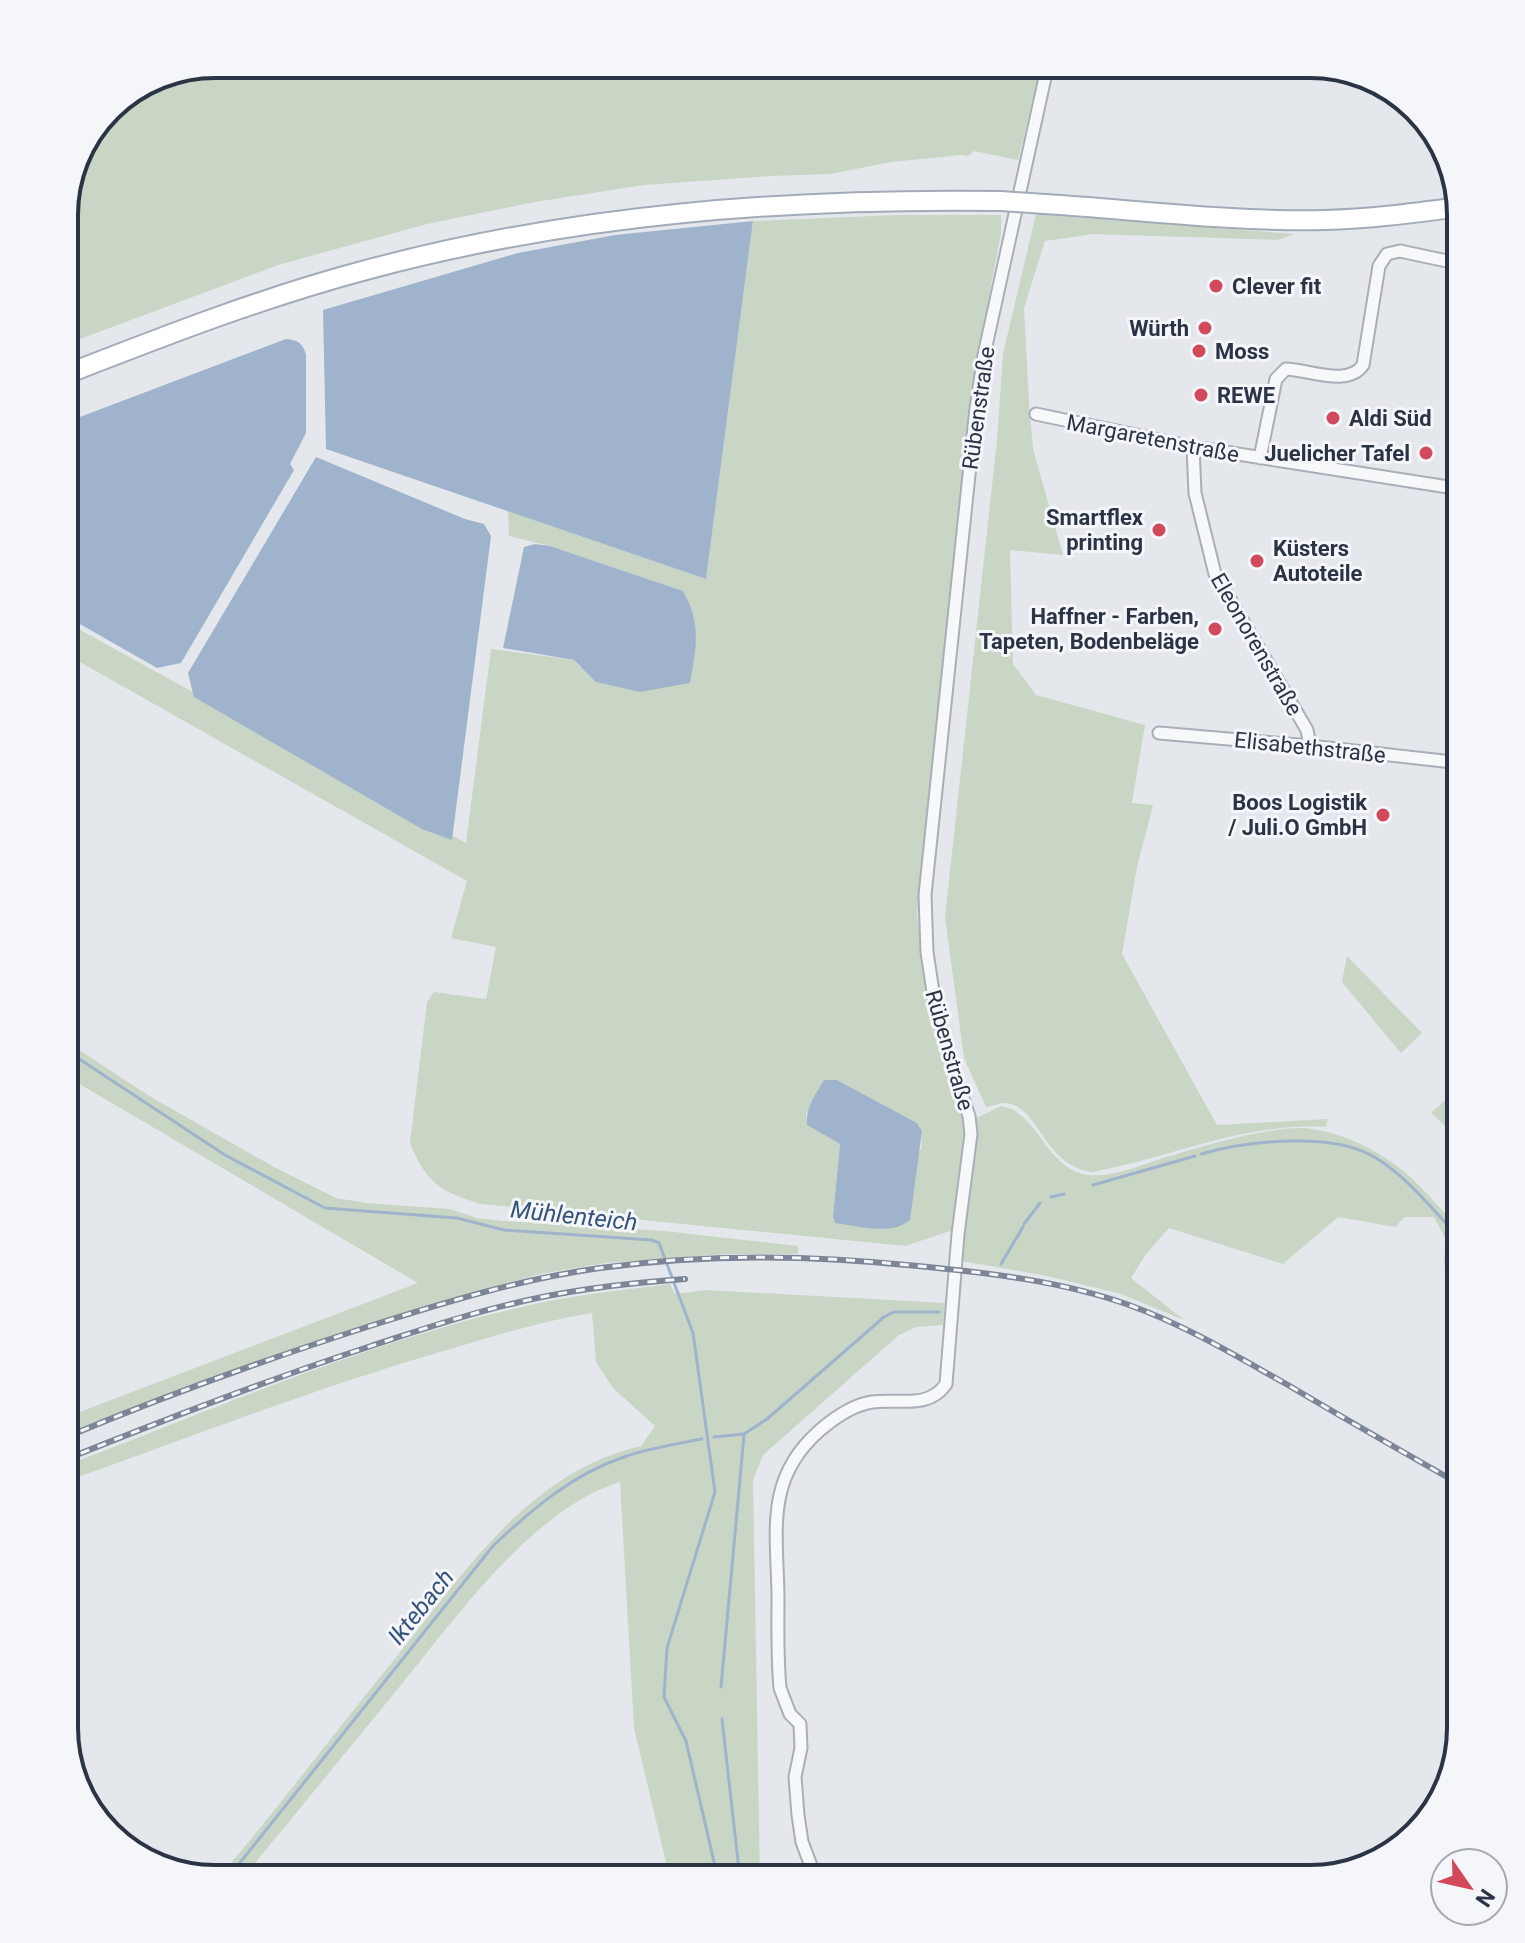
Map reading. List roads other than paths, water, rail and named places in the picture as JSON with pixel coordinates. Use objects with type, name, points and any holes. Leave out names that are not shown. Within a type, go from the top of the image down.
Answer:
[{"type":"main road","points":[[78,370],[254,304],[367,270],[485,242],[583,226],[771,205],[900,200],[1001,201],[1260,220],[1397,215],[1447,209]]},
{"type":"street","name":"Rübenstraße","points":[[811,1865],[802,1842],[795,1777],[801,1748],[800,1724],[790,1714],[779,1679],[776,1510],[788,1467],[835,1417],[871,1402],[925,1400],[940,1393],[946,1384],[958,1234],[971,1134],[969,1116],[935,1005],[927,952],[925,895],[976,408],[984,355],[1045,78]]},
{"type":"street","points":[[1260,458],[1276,379],[1286,369],[1346,377],[1357,374],[1363,365],[1379,266],[1387,254],[1400,251],[1447,261]]},
{"type":"street","name":"Margaretenstraße","points":[[1036,414],[1193,447],[1447,487]]},
{"type":"street","name":"Eleonorenstraße","points":[[1193,447],[1195,493],[1215,574],[1307,730],[1310,746]]},
{"type":"street","name":"Elisabethstraße","points":[[1159,733],[1447,761]]},
{"type":"water","points":[[753,221],[706,579],[326,449],[323,310],[518,253],[615,235]]},
{"type":"water","points":[[286,339],[299,343],[306,355],[306,433],[290,464],[294,470],[181,663],[157,668],[78,623],[78,418]]},
{"type":"water","points":[[316,457],[484,524],[491,536],[452,840],[422,829],[194,697],[188,673]]},
{"type":"water","points":[[535,544],[550,546],[683,591],[695,625],[690,683],[640,692],[596,682],[574,660],[503,648],[524,547]]},
{"type":"water","points":[[824,1080],[837,1080],[917,1123],[922,1131],[910,1220],[902,1225],[874,1229],[835,1223],[833,1216],[840,1144],[807,1125],[809,1107]]},
{"type":"waterway","name":"Mühlenteich","points":[[78,1058],[225,1155],[325,1208],[457,1218],[504,1230],[659,1243],[693,1333],[715,1492],[667,1648],[664,1697],[686,1741],[715,1865]]},
{"type":"waterway","name":"Iktebach","points":[[1201,1154],[1266,1142],[1338,1144],[1376,1158],[1400,1176],[1447,1224]]},
{"type":"waterway","name":"Iktebach","points":[[1093,1185],[1195,1156]]},
{"type":"waterway","name":"Iktebach","points":[[1051,1197],[1064,1194]]},
{"type":"waterway","name":"Iktebach","points":[[1024,1224],[1040,1203]]},
{"type":"waterway","name":"Iktebach","points":[[1001,1264],[1023,1227]]},
{"type":"waterway","name":"Iktebach","points":[[714,1437],[744,1434],[767,1419],[884,1317],[894,1312],[939,1312]]},
{"type":"waterway","points":[[721,1687],[744,1435]]},
{"type":"waterway","name":"Iktebach","points":[[238,1865],[493,1546],[507,1533],[554,1494],[605,1464],[643,1451],[702,1439]]},
{"type":"waterway","points":[[722,1719],[738,1865]]},
{"type":"railway","points":[[78,1432],[293,1352],[427,1308],[513,1285],[640,1263],[719,1258],[799,1258],[878,1262],[998,1275],[1052,1284],[1129,1305],[1230,1352],[1447,1477]]},
{"type":"railway","points":[[78,1455],[255,1386],[458,1318],[575,1291],[685,1279]]},
{"type":"place","name":"Clever fit","points":[[1216,286]]},
{"type":"place","name":"Würth","points":[[1205,328]]},
{"type":"place","name":"Moss","points":[[1199,351]]},
{"type":"place","name":"REWE","points":[[1201,395]]},
{"type":"place","name":"Aldi Süd","points":[[1333,418]]},
{"type":"place","name":"Juelicher Tafel","points":[[1426,453]]},
{"type":"place","name":"Smartflex printing","points":[[1159,530]]},
{"type":"place","name":"Küsters Autoteile","points":[[1257,561]]},
{"type":"place","name":"Haffner - Farben, Tapeten, Bodenbeläge","points":[[1215,629]]},
{"type":"place","name":"Boos Logistik / Juli.O GmbH","points":[[1383,815]]}]
